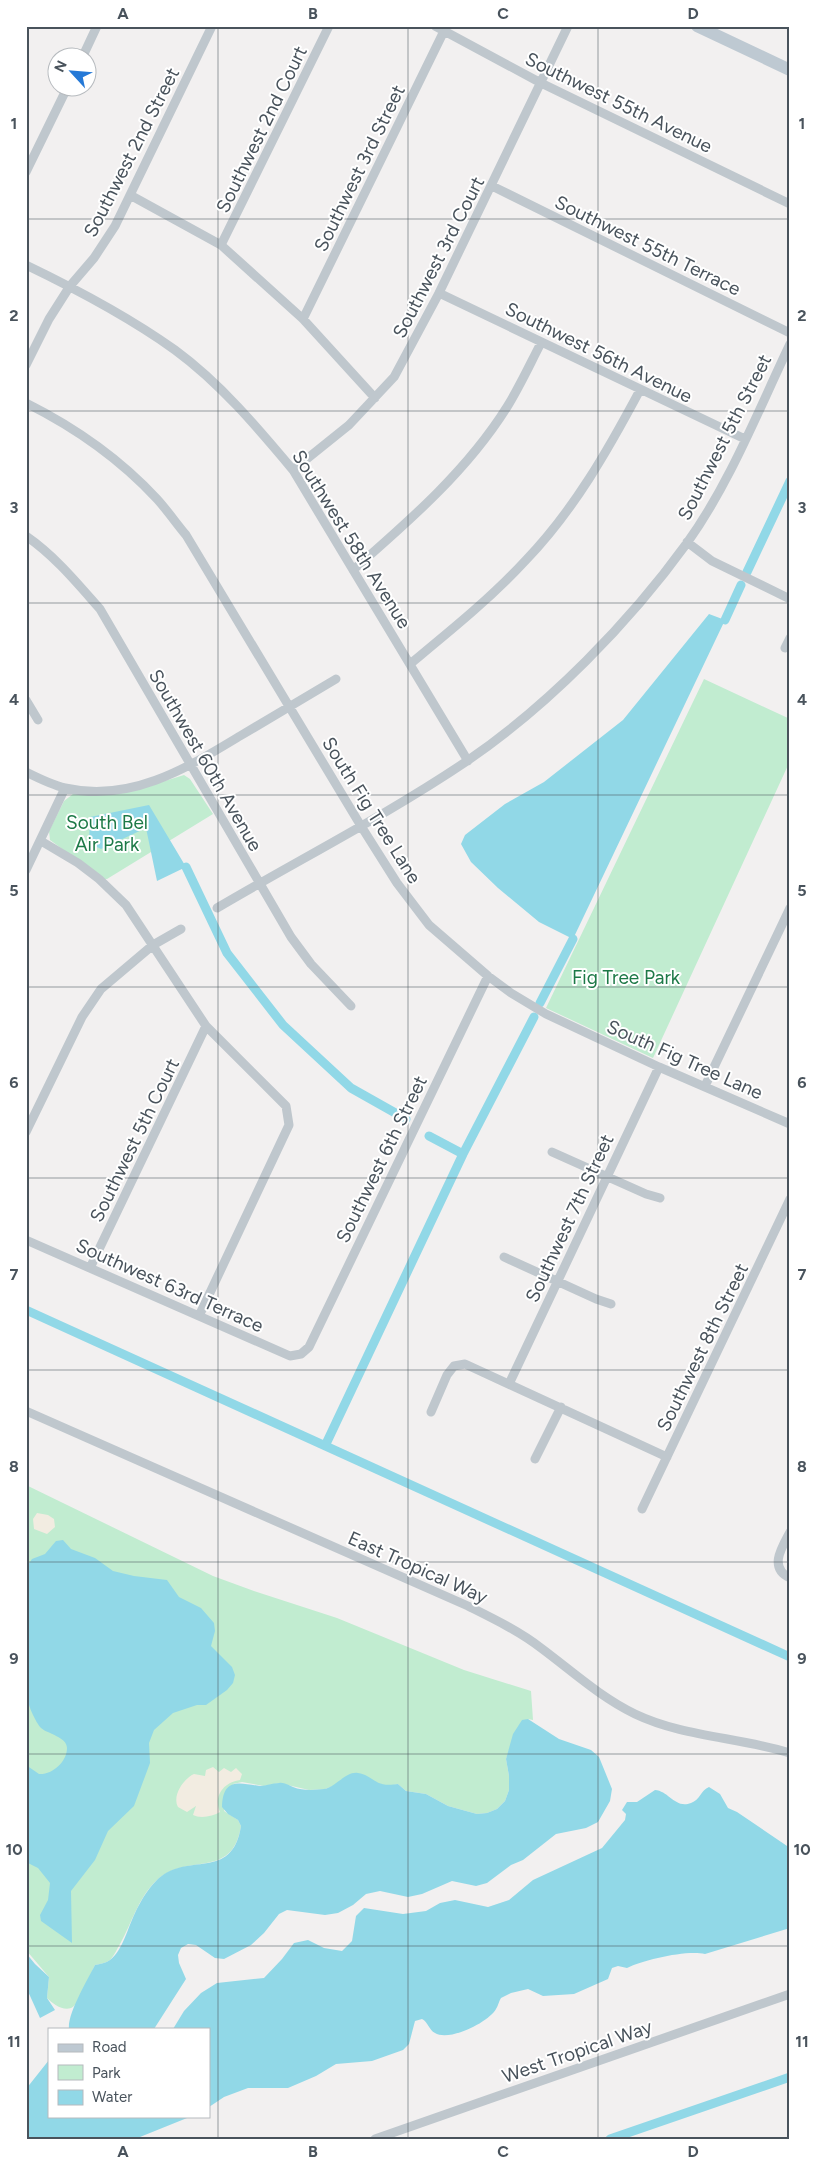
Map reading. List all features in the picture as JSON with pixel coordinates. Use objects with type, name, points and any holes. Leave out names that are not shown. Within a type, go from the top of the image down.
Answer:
[{"type":"street","points":[[87,48],[97,26]]},
{"type":"street","name":"Southwest 2nd Street","points":[[26,365],[49,319],[70,286],[94,258],[115,226],[212,26]]},
{"type":"street","name":"Southwest 2nd Court","points":[[221,245],[329,26]]},
{"type":"street","name":"Southwest 55th Avenue","points":[[435,26],[541,83],[790,204]]},
{"type":"street","name":"Southwest 3rd Court","points":[[293,470],[349,426],[394,377],[439,293],[568,26]]},
{"type":"street","points":[[697,26],[790,70]]},
{"type":"street","name":"Southwest 3rd Street","points":[[303,319],[444,31]]},
{"type":"street","points":[[26,172],[62,98]]},
{"type":"street","name":"Southwest 55th Terrace","points":[[492,186],[790,333]]},
{"type":"street","points":[[130,195],[221,245],[303,319],[375,398]]},
{"type":"street","name":"Southwest 58th Avenue","points":[[26,266],[70,286],[127,318],[176,351],[215,384],[257,426],[293,470],[468,761]]},
{"type":"street","name":"Southwest 56th Avenue","points":[[439,293],[745,440]]},
{"type":"street","points":[[352,570],[422,510],[476,448],[507,407],[541,343]]},
{"type":"street","name":"Southwest 5th Street","points":[[217,908],[361,826],[468,761],[515,725],[582,665],[635,607],[687,542],[719,491],[790,344]]},
{"type":"street","points":[[410,664],[476,609],[527,559],[571,506],[607,453],[640,390]]},
{"type":"street","name":"South Fig Tree Lane","points":[[26,403],[60,420],[115,459],[157,499],[186,536],[361,826],[397,883],[429,925],[488,976],[511,993],[546,1014],[659,1067],[790,1124]]},
{"type":"street","name":"Southwest 60th Avenue","points":[[26,536],[39,545],[67,571],[100,609],[258,884],[291,937],[306,957],[351,1006]]},
{"type":"street","points":[[687,542],[712,561],[790,599]]},
{"type":"street","points":[[785,648],[790,638]]},
{"type":"street","points":[[26,772],[65,788],[102,791],[162,780],[190,766],[336,679]]},
{"type":"street","points":[[26,700],[38,720]]},
{"type":"street","points":[[26,870],[65,788]]},
{"type":"street","points":[[41,841],[78,863],[99,879],[126,905],[206,1026],[286,1106],[289,1115],[290,1125],[199,1316]]},
{"type":"street","points":[[705,1086],[790,908]]},
{"type":"street","points":[[26,1132],[88,1006],[101,989],[153,945],[181,929]]},
{"type":"street","name":"Southwest 6th Street","points":[[301,1354],[309,1347],[488,976]]},
{"type":"street","name":"Southwest 5th Court","points":[[90,1268],[206,1026]]},
{"type":"street","name":"Southwest 7th Street","points":[[509,1384],[659,1067]]},
{"type":"street","points":[[552,1152],[646,1194],[660,1198]]},
{"type":"street","name":"Southwest 8th Street","points":[[642,1509],[790,1199]]},
{"type":"street","name":"Southwest 63rd Terrace","points":[[26,1240],[290,1356],[301,1354]]},
{"type":"street","points":[[504,1257],[557,1282],[611,1304]]},
{"type":"street","points":[[431,1412],[447,1375],[454,1366],[466,1364],[667,1457]]},
{"type":"street","points":[[535,1460],[561,1407]]},
{"type":"street","name":"East Tropical Way","points":[[26,1411],[468,1606],[512,1628],[606,1697],[635,1714],[671,1728],[770,1747],[790,1753]]},
{"type":"street","points":[[790,1532],[778,1557],[778,1568],[784,1575],[790,1578]]},
{"type":"street","name":"West Tropical Way","points":[[375,2139],[790,1994]]},
{"type":"green space","name":"Fig Tree Park","points":[[704,679],[790,719],[790,761],[653,1058],[546,1008]]},
{"type":"green space","name":"South Bel Air Park","points":[[184,775],[190,779],[213,814],[107,879],[103,879],[50,840],[49,831],[64,801],[73,794],[136,790]]},
{"type":"green space","points":[[26,1485],[213,1576],[337,1618],[464,1670],[531,1691],[533,1720],[528,1719],[510,1747],[506,1759],[509,1790],[505,1801],[497,1809],[477,1814],[448,1806],[426,1794],[406,1791],[398,1784],[388,1786],[375,1783],[366,1777],[343,1779],[336,1785],[325,1789],[309,1790],[279,1783],[264,1786],[242,1782],[233,1784],[224,1811],[238,1820],[241,1826],[236,1843],[228,1854],[218,1860],[181,1867],[168,1872],[156,1881],[144,1895],[113,1957],[107,1962],[95,1965],[75,2005],[72,2008],[64,2009],[53,2003],[47,1998],[49,1977],[26,1950]]},
{"type":"sand","points":[[37,1513],[48,1515],[54,1519],[55,1527],[47,1534],[34,1529],[33,1519]]},
{"type":"sand","points":[[213,1767],[219,1772],[224,1768],[231,1772],[236,1768],[242,1774],[240,1780],[234,1781],[221,1791],[218,1801],[220,1812],[200,1817],[193,1815],[196,1806],[187,1812],[178,1807],[176,1798],[186,1780],[194,1774],[205,1776],[206,1770]]},
{"type":"water","points":[[709,614],[725,620],[573,939],[539,922],[498,888],[471,862],[461,844],[465,835],[505,804],[544,782],[623,720]]},
{"type":"water","points":[[149,805],[186,867],[157,881],[146,828],[101,849],[89,843],[90,817]]},
{"type":"water","points":[[63,1540],[71,1549],[95,1558],[113,1571],[167,1580],[179,1597],[201,1608],[214,1623],[215,1631],[211,1646],[232,1667],[235,1675],[233,1683],[227,1690],[206,1705],[197,1705],[173,1713],[154,1730],[149,1743],[150,1763],[134,1806],[108,1831],[95,1860],[71,1891],[72,1943],[41,1921],[40,1915],[48,1900],[50,1883],[38,1868],[26,1862],[26,1765],[39,1774],[54,1770],[62,1763],[67,1748],[61,1738],[40,1727],[33,1715],[26,1693],[26,1619],[28,1612],[26,1568],[32,1559],[45,1554],[56,1541]]},
{"type":"water","points":[[528,1719],[559,1739],[591,1750],[599,1757],[612,1789],[610,1801],[598,1822],[586,1828],[556,1834],[523,1860],[511,1865],[487,1883],[476,1886],[452,1881],[422,1894],[408,1897],[380,1891],[366,1894],[353,1905],[338,1913],[325,1915],[287,1910],[279,1914],[264,1933],[251,1945],[224,1959],[215,1958],[196,1945],[188,1944],[181,1948],[178,1955],[179,1963],[186,1979],[155,2028],[69,2028],[71,2015],[95,1965],[108,1961],[115,1956],[139,1905],[156,1881],[168,1872],[181,1867],[218,1860],[228,1854],[236,1843],[241,1826],[238,1820],[228,1814],[222,1807],[225,1791],[229,1786],[239,1783],[260,1786],[284,1783],[301,1789],[324,1789],[349,1774],[358,1773],[364,1774],[379,1783],[398,1784],[406,1791],[426,1794],[448,1806],[477,1814],[487,1813],[497,1809],[505,1801],[509,1790],[506,1759],[513,1734],[522,1720]]},
{"type":"water","points":[[709,1787],[720,1794],[728,1808],[737,1812],[790,1848],[790,1928],[705,1954],[687,1953],[654,1959],[627,1968],[618,1966],[612,1968],[608,1979],[574,1994],[543,1996],[528,1989],[511,1993],[501,1998],[496,2009],[485,2020],[459,2033],[441,2035],[433,2032],[422,2019],[415,2021],[409,2044],[403,2050],[372,2061],[336,2064],[316,2076],[288,2088],[248,2088],[224,2097],[210,2106],[210,2028],[174,2028],[184,2011],[201,1993],[217,1983],[264,1978],[294,1943],[308,1940],[324,1948],[342,1951],[352,1941],[356,1916],[364,1908],[403,1914],[426,1911],[440,1903],[455,1900],[488,1907],[509,1900],[533,1880],[602,1848],[625,1820],[626,1814],[622,1810],[627,1802],[637,1802],[655,1790],[664,1793],[676,1802],[685,1804],[694,1802]]},
{"type":"water","points":[[26,1953],[49,1977],[47,1998],[55,2010],[40,2018],[26,1987]]},
{"type":"water","points":[[48,2061],[48,2118],[187,2118],[135,2139],[26,2139],[26,2089]]},
{"type":"waterway","points":[[747,572],[790,481]]},
{"type":"waterway","points":[[725,620],[741,585]]},
{"type":"waterway","points":[[186,867],[227,953],[283,1025],[351,1088],[406,1119]]},
{"type":"waterway","points":[[540,1003],[573,939]]},
{"type":"waterway","points":[[325,1446],[463,1154],[534,1017]]},
{"type":"waterway","points":[[429,1136],[463,1154]]},
{"type":"waterway","points":[[26,1310],[790,1657]]},
{"type":"waterway","points":[[610,2139],[790,2077]]}]
